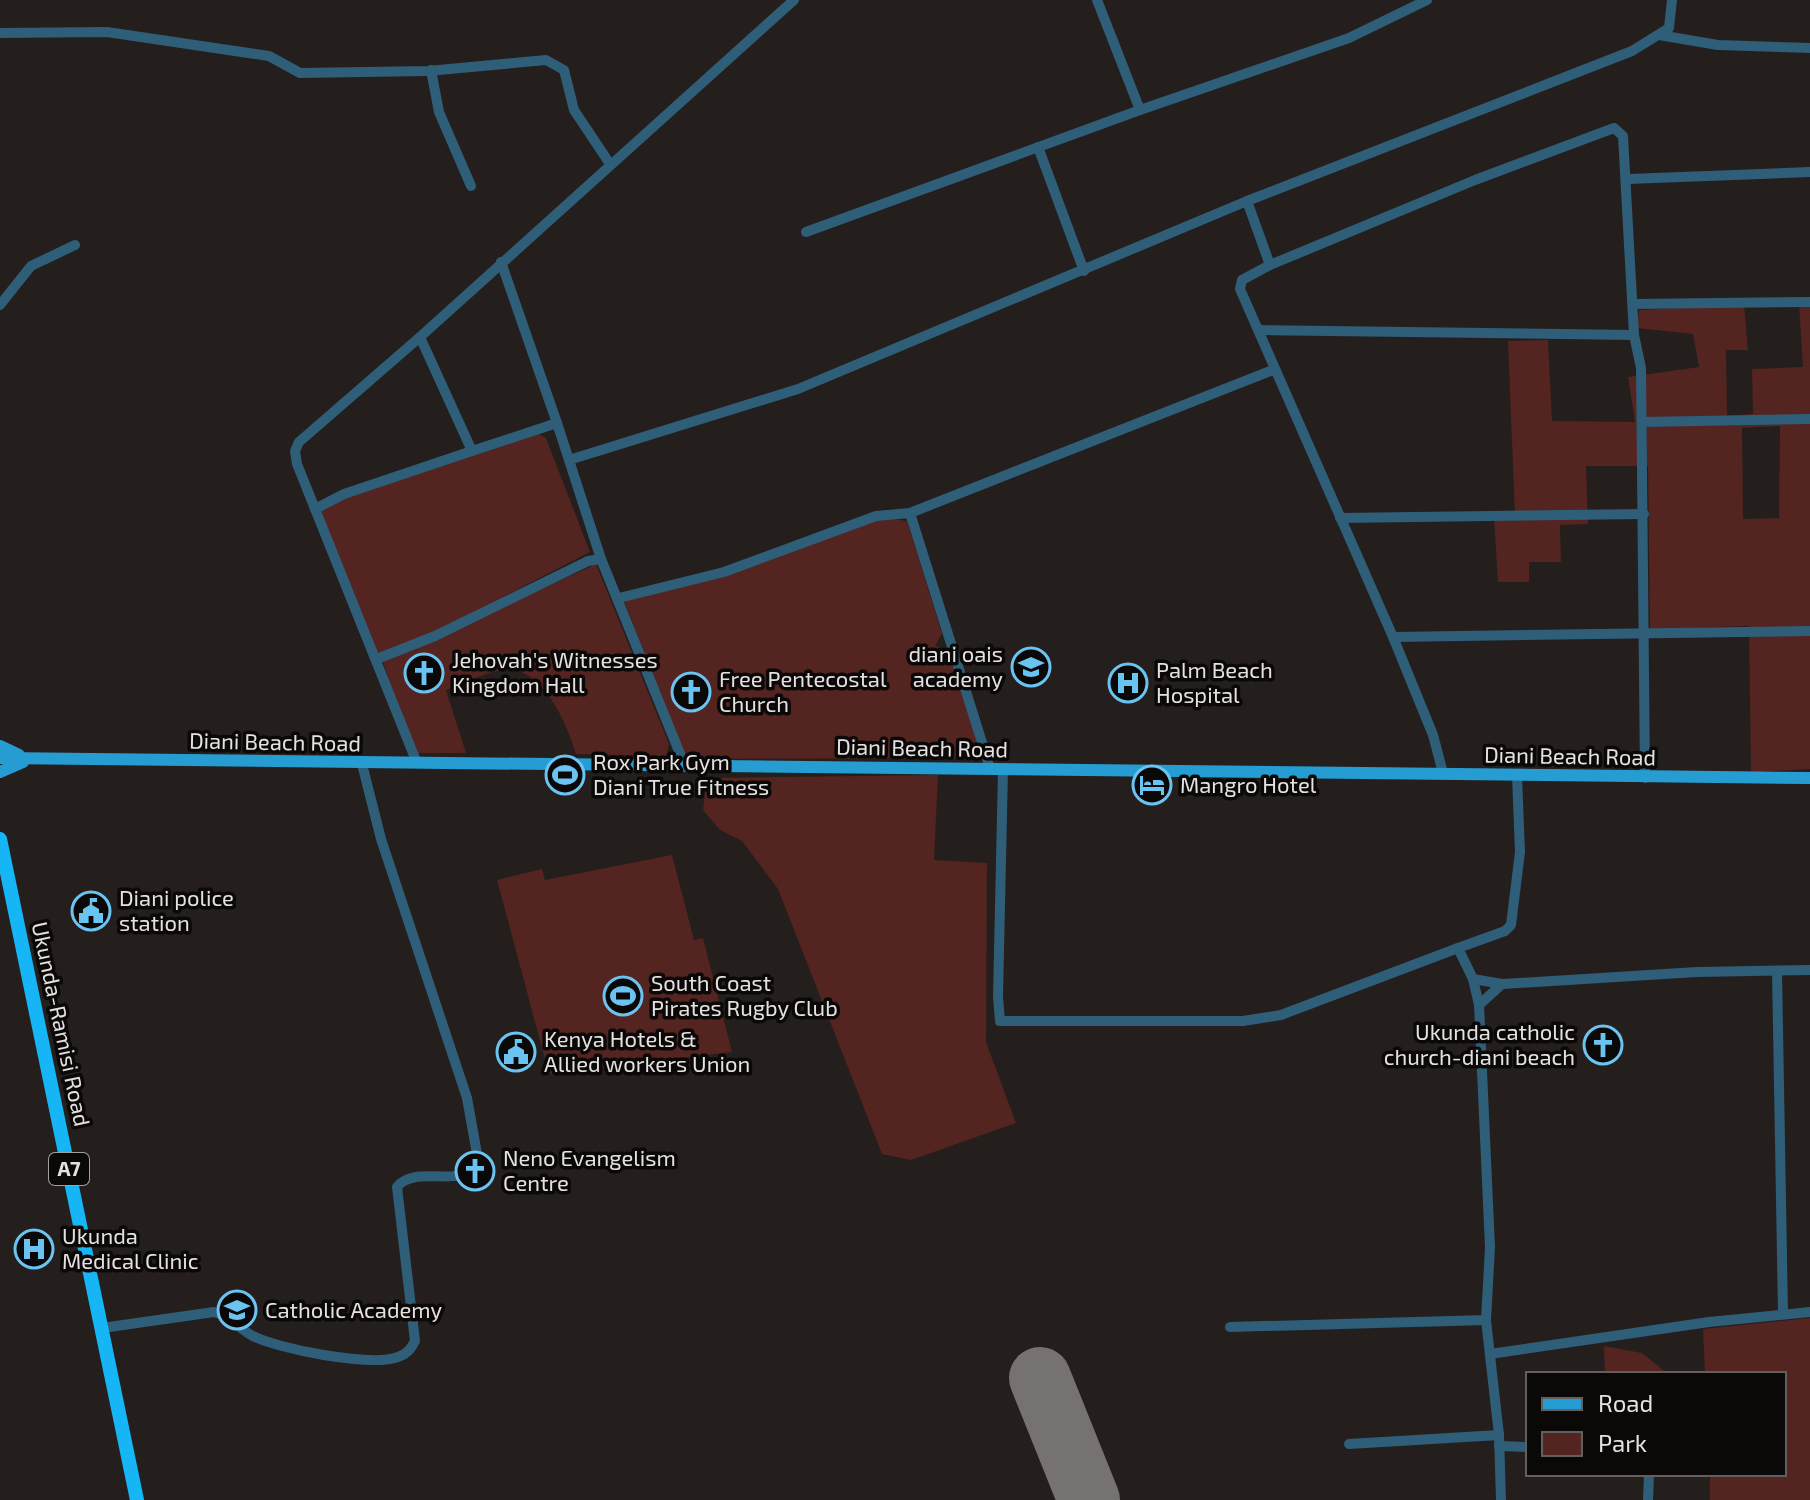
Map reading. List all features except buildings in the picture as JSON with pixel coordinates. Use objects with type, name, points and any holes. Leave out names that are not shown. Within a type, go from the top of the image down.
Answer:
[{"type":"highway","name":"Ukunda-Ramisi Road","points":[[0,839],[137,1500]]},
{"type":"main road","points":[[0,746],[34,759]]},
{"type":"main road","name":"Diani Beach Road","points":[[0,758],[1810,778]]},
{"type":"main road","points":[[0,772],[34,759]]},
{"type":"street","points":[[417,763],[295,458],[299,442],[794,0]]},
{"type":"street","points":[[1097,0],[1140,110]]},
{"type":"street","points":[[806,232],[1140,110],[1349,38],[1427,0]]},
{"type":"street","points":[[569,460],[798,389],[1247,201],[1632,51],[1672,23],[1672,0]]},
{"type":"street","points":[[0,33],[107,32],[269,56],[300,73],[431,70],[546,60],[559,64],[574,110],[610,164]]},
{"type":"street","points":[[1659,35],[1718,45],[1810,48]]},
{"type":"street","points":[[431,70],[439,112],[471,186]]},
{"type":"street","points":[[1443,773],[1433,735],[1393,637],[1273,370],[1240,283],[1270,265],[1475,180],[1614,128],[1623,136],[1628,179],[1634,335],[1641,368],[1645,778]]},
{"type":"street","points":[[1038,147],[1084,271]]},
{"type":"street","points":[[1628,179],[1810,172]]},
{"type":"street","points":[[1247,201],[1270,265]]},
{"type":"street","points":[[0,305],[31,266],[75,245]]},
{"type":"street","points":[[501,262],[601,559],[685,766]]},
{"type":"street","points":[[1633,304],[1810,302]]},
{"type":"street","points":[[1259,330],[1634,335]]},
{"type":"street","points":[[420,337],[472,451]]},
{"type":"street","points":[[619,598],[724,572],[876,516],[910,513],[1273,370]]},
{"type":"street","points":[[1642,422],[1810,419]]},
{"type":"street","points":[[315,509],[344,494],[557,423]]},
{"type":"street","points":[[910,513],[990,768]]},
{"type":"street","points":[[1340,518],[1644,514]]},
{"type":"street","points":[[377,659],[435,636],[588,561],[601,559]]},
{"type":"street","points":[[1393,637],[1810,631]]},
{"type":"street","points":[[102,1328],[214,1312],[227,1315],[251,1335],[281,1346],[375,1360],[400,1357],[411,1350],[415,1341],[397,1187],[409,1179],[471,1173],[479,1165],[467,1098],[381,839],[362,764]]},
{"type":"street","points":[[1003,769],[1000,1021],[1243,1021],[1268,1017],[1505,931],[1511,925],[1520,852],[1517,776]]},
{"type":"street","points":[[1458,948],[1473,979],[1479,1005],[1490,1247],[1486,1320],[1499,1441],[1501,1500]]},
{"type":"street","points":[[1473,979],[1502,984],[1810,970]]},
{"type":"street","points":[[1777,971],[1783,1314]]},
{"type":"street","points":[[1479,1005],[1502,984]]},
{"type":"street","points":[[1490,1354],[1810,1312]]},
{"type":"street","points":[[1230,1327],[1486,1320]]},
{"type":"street","points":[[1349,1444],[1499,1441],[1526,1447]]},
{"type":"street","points":[[1648,1500],[1649,1476]]},
{"type":"green space","points":[[1744,304],[1748,350],[1726,350],[1727,416],[1753,414],[1752,369],[1803,367],[1799,304],[1810,304],[1810,769],[1751,772],[1749,626],[1650,629],[1648,466],[1586,466],[1588,524],[1560,525],[1561,562],[1529,562],[1529,582],[1498,582],[1494,518],[1515,517],[1508,341],[1548,340],[1552,421],[1635,422],[1628,377],[1699,367],[1693,334],[1637,328],[1639,310]],"holes":[[[1780,426],[1779,518],[1743,519],[1742,428]]]},
{"type":"green space","points":[[539,434],[546,438],[590,552],[433,633],[378,654],[320,511],[346,498]]},
{"type":"green space","points":[[879,517],[907,521],[942,633],[935,646],[948,649],[980,747],[972,758],[686,759],[624,601]]},
{"type":"green space","points":[[596,564],[669,744],[666,756],[576,754],[561,715],[545,690],[535,680],[511,670],[487,674],[446,690],[466,753],[413,753],[383,662]]},
{"type":"green space","points":[[938,775],[934,860],[987,863],[986,1042],[1016,1123],[911,1160],[882,1154],[778,889],[742,841],[720,830],[703,810],[707,778]]},
{"type":"green space","name":"South Coast Pirates Rugby Club","points":[[672,855],[694,940],[703,938],[732,1052],[549,1074],[497,880],[542,869],[545,880]]},
{"type":"green space","points":[[1810,1318],[1810,1500],[1710,1500],[1710,1476],[1786,1476],[1786,1372],[1705,1372],[1703,1329]]},
{"type":"green space","points":[[1604,1346],[1642,1353],[1666,1372],[1605,1372]]},
{"type":"runway","points":[[1040,1378],[1089,1500]]},
{"type":"place","name":"diani oais academy","points":[[1031,667]]},
{"type":"place","name":"Jehovah's Witnesses Kingdom Hall","points":[[424,673]]},
{"type":"place","name":"Palm Beach Hospital","points":[[1128,683]]},
{"type":"place","name":"Free Pentecostal Church","points":[[691,692]]},
{"type":"place","name":"Rox Park Gym Diani True Fitness","points":[[565,775]]},
{"type":"place","name":"Mangro Hotel","points":[[1152,785]]},
{"type":"place","name":"Diani police station","points":[[91,911]]},
{"type":"place","name":"South Coast Pirates Rugby Club","points":[[623,996]]},
{"type":"place","name":"Ukunda catholic church-diani beach","points":[[1603,1045]]},
{"type":"place","name":"Kenya Hotels & Allied workers Union","points":[[516,1052]]},
{"type":"place","name":"Neno Evangelism Centre","points":[[475,1171]]},
{"type":"place","name":"Ukunda Medical Clinic","points":[[34,1249]]},
{"type":"place","name":"Catholic Academy","points":[[237,1310]]}]
